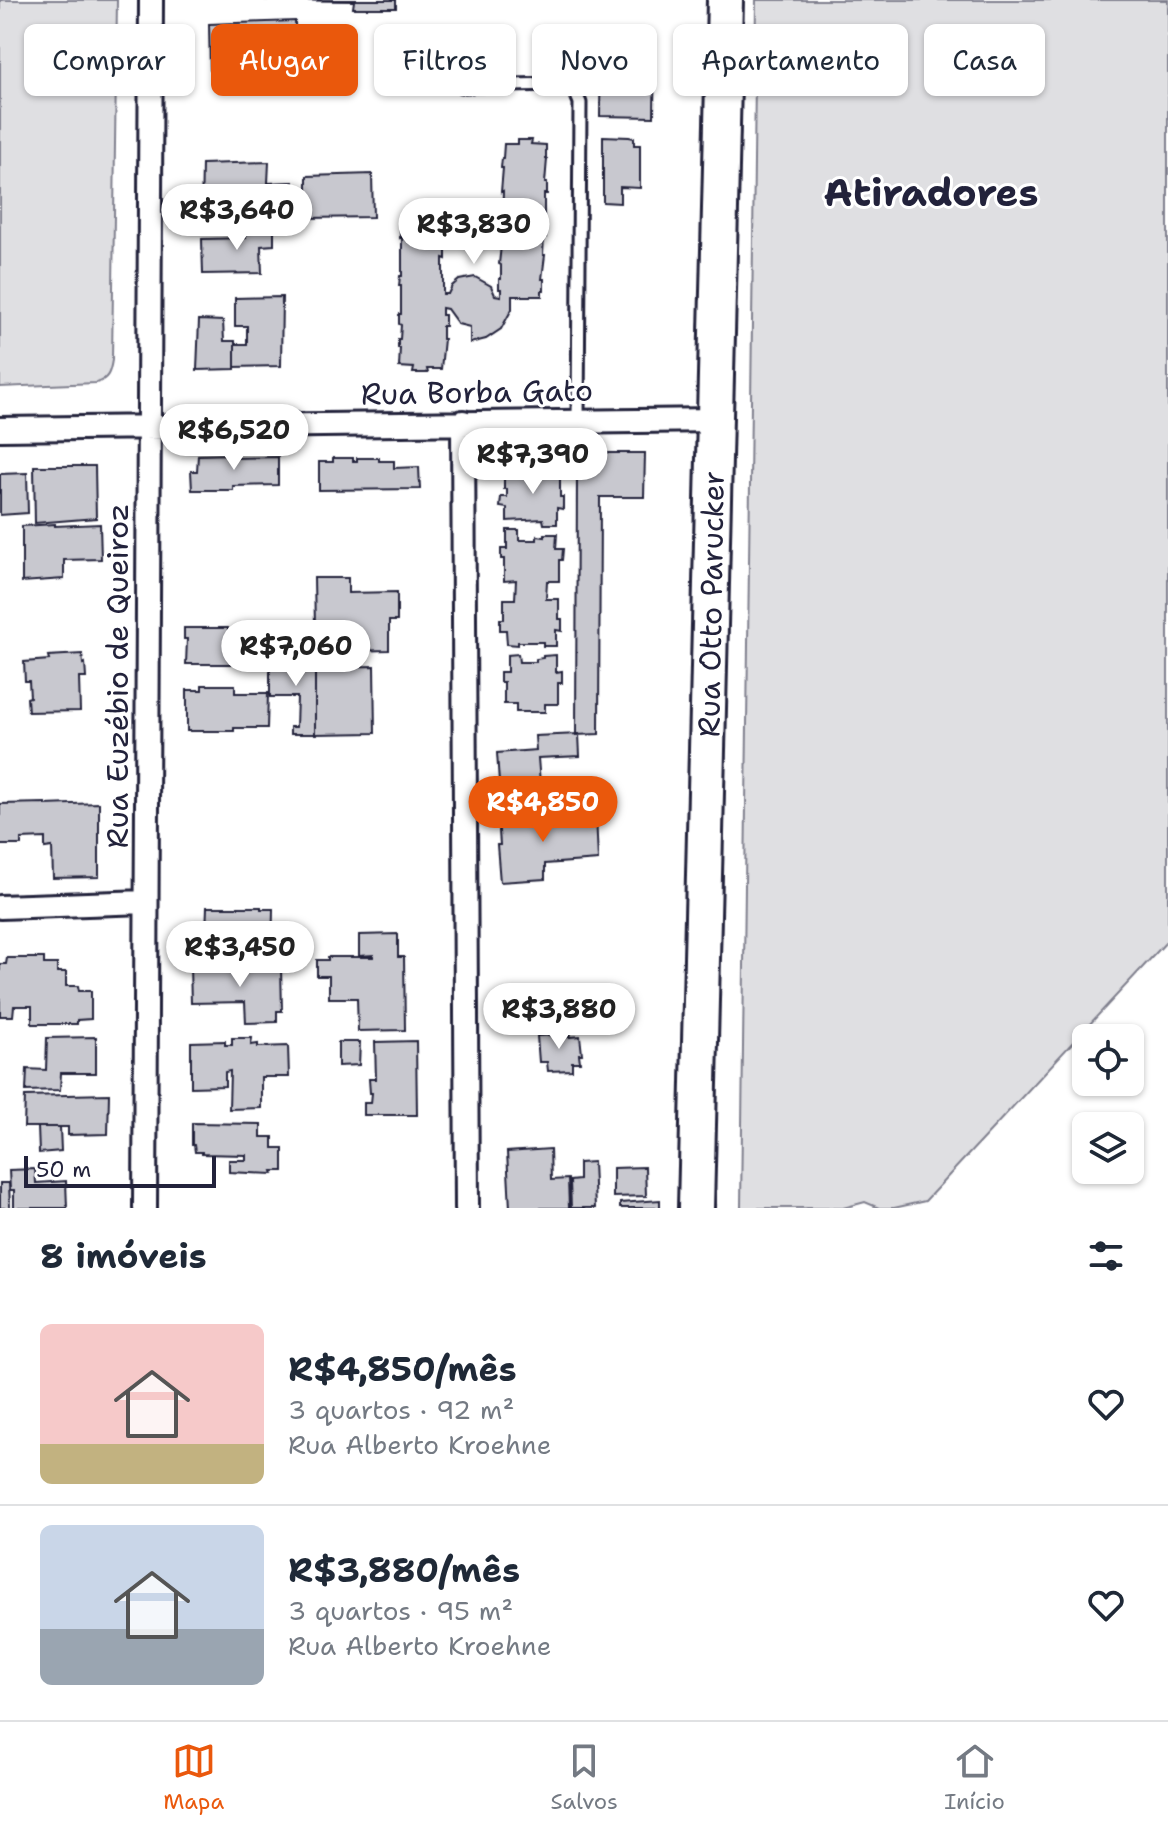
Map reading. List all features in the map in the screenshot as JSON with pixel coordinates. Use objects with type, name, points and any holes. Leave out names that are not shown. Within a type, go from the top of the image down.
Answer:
[{"type":"main road","name":"Rua Otto Parucker","points":[[696,1208],[725,0]]},
{"type":"street","name":"Rua Euzébio de Queiroz","points":[[145,1208],[151,0]]},
{"type":"street","name":"Rua Borba Gato","points":[[0,429],[716,420]]},
{"type":"street","points":[[463,422],[467,1208]]},
{"type":"street","points":[[0,907],[146,902]]},
{"type":"lane","points":[[516,85],[560,84],[575,91],[580,103],[578,421]]},
{"type":"shaded area","points":[[0,0],[117,0],[117,24],[24,24],[24,96],[116,96],[110,369],[103,380],[96,383],[0,387]]},
{"type":"shaded area","points":[[756,0],[1168,0],[1168,940],[1090,1024],[1072,1024],[1072,1043],[925,1201],[894,1208],[879,1208],[865,1202],[843,1208],[741,1208],[755,96],[908,96],[908,24],[756,24]]},
{"type":"building","points":[[261,0],[396,0],[396,8],[353,8],[354,1]]},
{"type":"building","points":[[295,21],[295,24],[211,24],[210,71],[209,24]]},
{"type":"building","points":[[600,96],[654,96],[654,117],[600,116]]},
{"type":"building","points":[[603,136],[634,138],[634,145],[640,145],[640,188],[620,187],[620,203],[603,202]]},
{"type":"building","points":[[518,140],[532,140],[531,144],[546,145],[546,237],[542,296],[512,296],[512,309],[501,329],[486,339],[470,343],[470,327],[458,324],[447,309],[442,308],[445,326],[442,326],[441,369],[413,373],[414,368],[399,367],[400,227],[403,227],[403,221],[430,216],[431,222],[444,222],[446,259],[443,258],[443,294],[448,294],[459,280],[475,277],[491,286],[495,295],[501,296],[502,158],[504,144],[518,144]]},
{"type":"building","points":[[269,162],[268,183],[293,182],[292,219],[260,219],[259,214],[201,214],[202,164]]},
{"type":"building","points":[[372,174],[373,217],[307,218],[307,176]]},
{"type":"building","points":[[274,225],[274,245],[261,246],[262,273],[203,274],[202,239],[246,238],[245,226]]},
{"type":"building","points":[[282,297],[281,366],[235,367],[235,344],[247,344],[247,326],[235,326],[235,298]]},
{"type":"building","points":[[199,320],[223,321],[224,341],[235,341],[235,369],[197,370]]},
{"type":"building","points":[[580,453],[645,453],[644,497],[600,497],[599,734],[576,735],[577,469],[580,469]]},
{"type":"building","points":[[233,454],[232,458],[278,457],[278,485],[192,490],[191,471],[197,471],[198,455]]},
{"type":"building","points":[[333,458],[353,458],[357,461],[357,458],[379,458],[379,461],[394,461],[394,468],[419,467],[420,489],[319,490],[319,462],[333,462]]},
{"type":"building","points":[[34,466],[95,466],[96,518],[35,523]]},
{"type":"building","points":[[518,467],[548,467],[548,476],[560,475],[563,509],[557,508],[557,524],[544,524],[543,519],[507,521],[507,508],[500,507],[501,497],[507,497],[504,476],[517,476]]},
{"type":"building","points":[[27,473],[28,513],[0,515],[0,474]]},
{"type":"building","points":[[100,524],[101,559],[64,560],[64,579],[22,582],[22,526]]},
{"type":"building","points":[[507,530],[519,530],[519,540],[537,540],[537,536],[557,534],[556,549],[563,549],[562,560],[559,560],[559,581],[547,581],[546,599],[559,599],[562,631],[556,630],[556,646],[543,646],[543,642],[507,644],[506,630],[500,630],[500,619],[504,619],[504,599],[515,599],[516,580],[504,581],[504,559],[501,559],[501,549],[507,549]]},
{"type":"building","points":[[314,578],[348,578],[348,593],[397,592],[397,621],[389,621],[389,650],[350,651],[349,626],[315,626]]},
{"type":"building","points":[[184,628],[264,632],[264,660],[186,664]]},
{"type":"building","points":[[82,654],[86,678],[79,678],[80,711],[28,712],[29,681],[25,681],[24,662],[49,660],[48,656]]},
{"type":"building","points":[[518,654],[519,662],[536,662],[543,656],[556,655],[556,672],[562,671],[562,683],[558,683],[558,704],[545,704],[545,712],[516,712],[516,704],[504,704],[504,682],[500,682],[500,672],[507,672],[507,655]]},
{"type":"building","points":[[270,657],[315,657],[315,734],[290,734],[290,727],[296,727],[297,697],[270,697]]},
{"type":"building","points":[[315,657],[335,657],[335,667],[374,666],[375,733],[315,734]]},
{"type":"building","points":[[202,685],[235,685],[235,693],[268,693],[267,728],[187,731],[187,690],[202,690]]},
{"type":"building","points":[[579,734],[580,756],[538,758],[542,809],[501,811],[497,753],[536,750],[535,736]]},
{"type":"building","points":[[99,803],[99,877],[53,878],[52,847],[45,848],[45,838],[21,839],[21,845],[0,845],[0,804]]},
{"type":"building","points":[[542,814],[542,818],[596,815],[598,860],[545,864],[545,879],[500,882],[498,817]]},
{"type":"building","points":[[207,907],[273,909],[272,956],[205,957]]},
{"type":"building","points":[[398,934],[398,957],[404,957],[405,1030],[358,1031],[357,998],[329,998],[329,976],[317,976],[317,960],[328,960],[328,957],[373,957],[359,956],[359,935]]},
{"type":"building","points":[[7,958],[44,958],[44,964],[57,964],[57,972],[66,972],[66,986],[91,991],[91,1019],[77,1020],[77,1024],[32,1024],[32,1006],[14,1006],[13,1016],[0,1016],[0,964],[6,964]]},
{"type":"building","points":[[238,965],[238,968],[281,968],[282,1011],[277,1011],[277,1022],[246,1023],[245,1002],[191,1003],[190,966]]},
{"type":"building","points":[[570,1034],[569,1037],[580,1036],[580,1062],[572,1062],[572,1070],[548,1071],[547,1062],[539,1062],[537,1036]]},
{"type":"building","points":[[96,1037],[96,1073],[61,1073],[60,1090],[26,1091],[27,1069],[46,1070],[47,1038]]},
{"type":"building","points":[[232,1038],[252,1038],[251,1045],[258,1044],[258,1047],[288,1046],[289,1077],[261,1077],[261,1108],[229,1109],[230,1071],[225,1072],[225,1086],[191,1087],[191,1042],[225,1041],[225,1045],[232,1045]]},
{"type":"building","points":[[416,1041],[417,1115],[364,1115],[364,1103],[371,1103],[369,1079],[376,1079],[375,1042]]},
{"type":"building","points":[[338,1042],[360,1042],[359,1065],[338,1066]]},
{"type":"building","points":[[109,1094],[108,1134],[68,1135],[68,1127],[24,1127],[25,1096]]},
{"type":"building","points":[[192,1123],[261,1124],[261,1137],[273,1137],[273,1148],[283,1148],[283,1171],[272,1171],[273,1174],[229,1172],[229,1160],[246,1160],[246,1155],[195,1152]]},
{"type":"building","points":[[38,1127],[60,1127],[61,1151],[39,1153]]},
{"type":"building","points":[[550,1149],[551,1180],[568,1179],[569,1208],[510,1208],[507,1152]]},
{"type":"building","points":[[593,1162],[595,1208],[571,1208],[570,1181],[579,1180],[579,1163]]},
{"type":"building","points":[[645,1167],[646,1196],[613,1197],[613,1168]]},
{"type":"building","points":[[35,1169],[36,1183],[66,1181],[67,1208],[14,1208],[9,1170]]},
{"type":"building","points":[[0,1183],[9,1183],[10,1208],[0,1208]]},
{"type":"building","points":[[660,1200],[660,1208],[620,1208],[620,1203]]},
{"type":"district","name":"Atiradores","points":[[931,192]]}]
